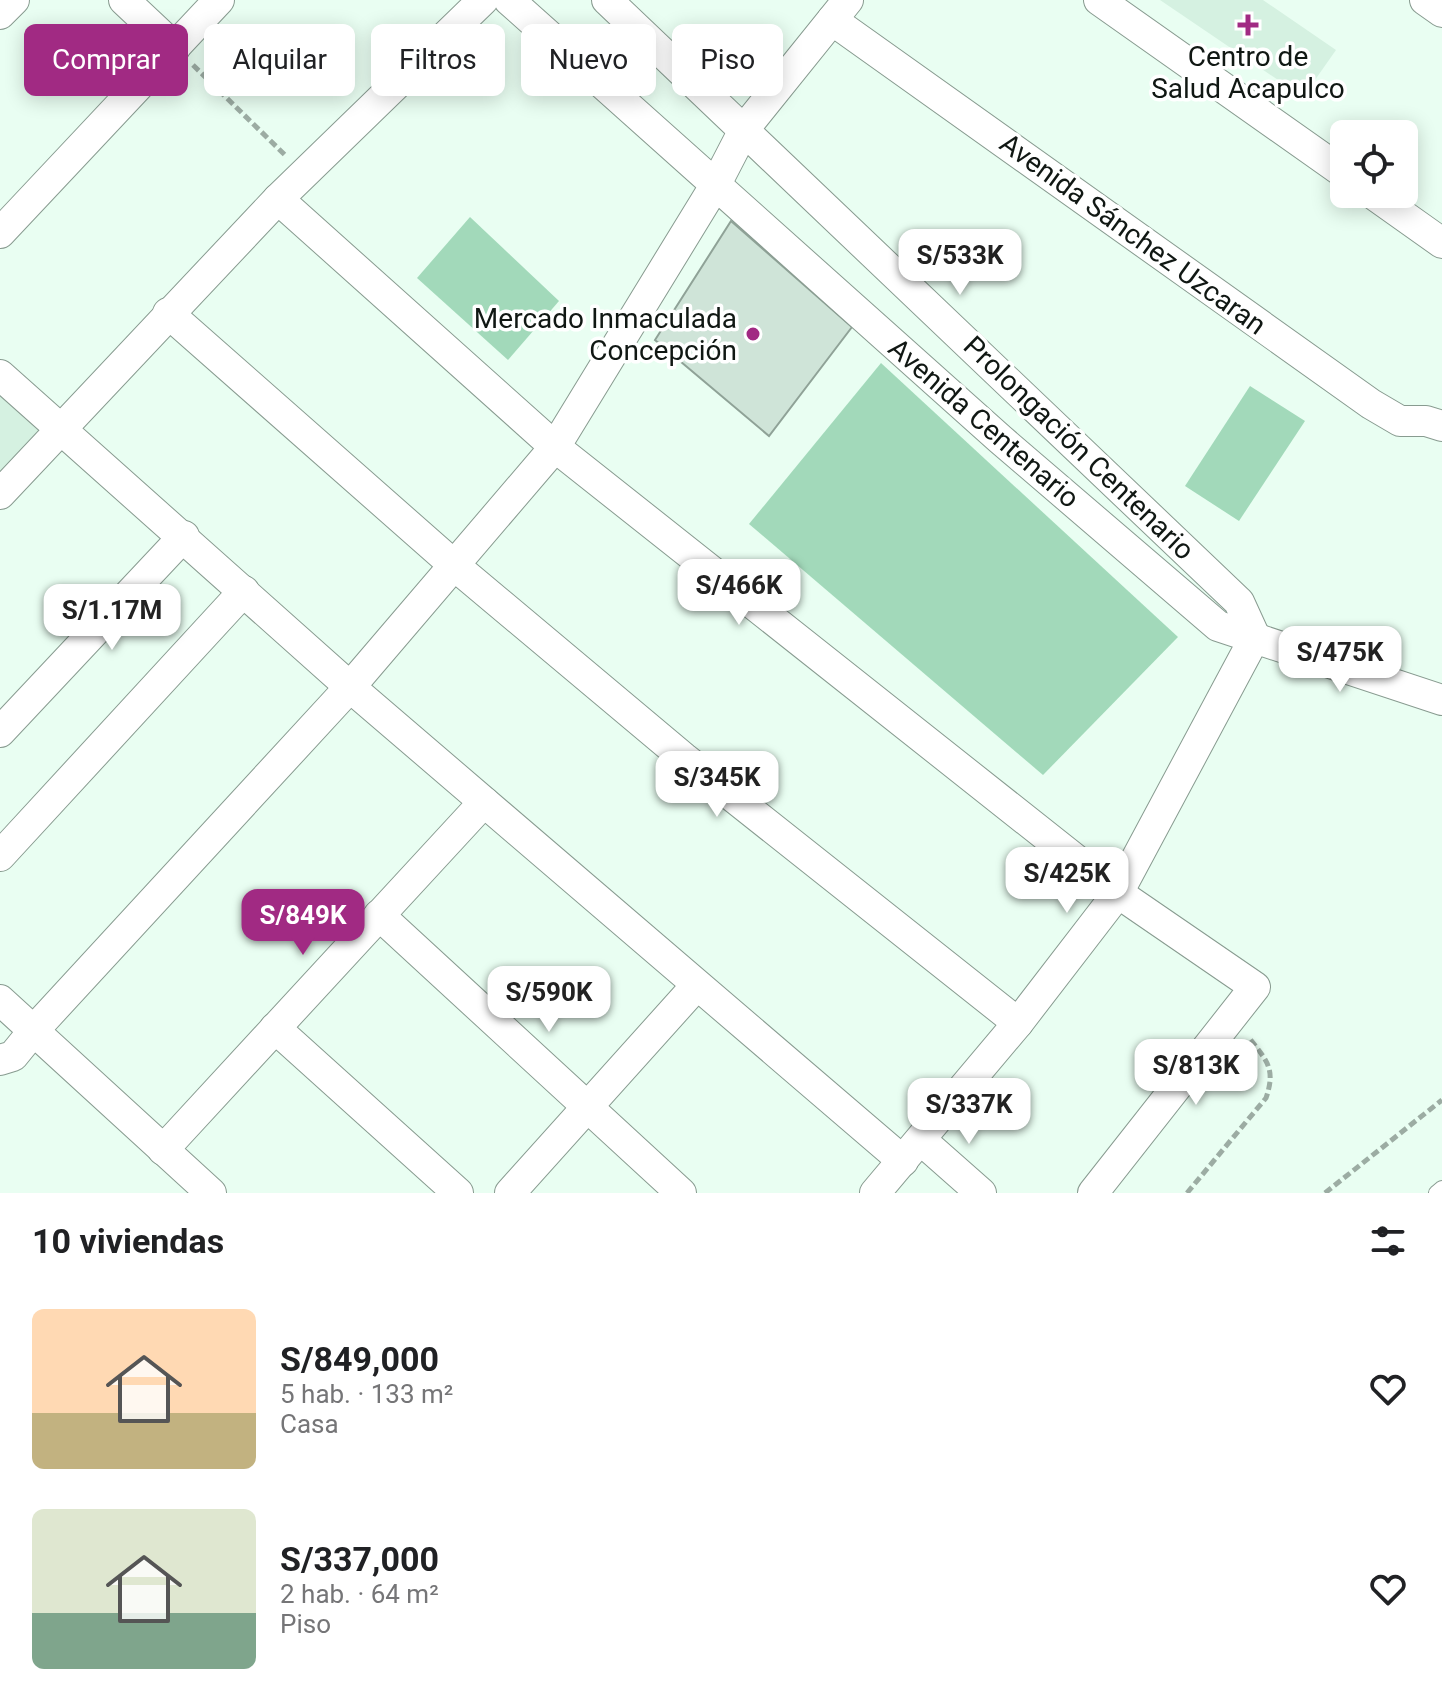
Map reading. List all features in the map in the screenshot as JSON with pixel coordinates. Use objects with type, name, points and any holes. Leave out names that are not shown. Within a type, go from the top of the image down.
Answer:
[{"type":"street","points":[[0,14],[14,0]]},
{"type":"street","points":[[124,0],[150,24]]},
{"type":"street","points":[[188,34],[219,0]]},
{"type":"street","points":[[0,494],[278,199],[483,0]]},
{"type":"street","name":"Avenida Centenario","points":[[509,0],[1000,439],[1218,626],[1255,637]]},
{"type":"street","name":"Prolongación Centenario","points":[[607,0],[745,128],[1239,602],[1255,637]]},
{"type":"street","points":[[1099,0],[1330,163]]},
{"type":"street","points":[[1425,0],[1442,12]]},
{"type":"street","points":[[0,1060],[13,1056],[350,687],[555,447],[716,184],[745,128],[840,10]]},
{"type":"street","name":"Avenida Sánchez Uzcaran","points":[[840,10],[1371,404],[1400,421],[1426,421],[1442,426]]},
{"type":"street","points":[[0,233],[130,96]]},
{"type":"street","points":[[278,199],[555,447],[1118,893],[1255,987],[1093,1193]]},
{"type":"street","points":[[1393,208],[1442,243]]},
{"type":"street","points":[[168,313],[455,566],[684,758],[1018,1023]]},
{"type":"street","points":[[0,375],[350,687],[696,986],[912,1150],[981,1193]]},
{"type":"street","points":[[0,732],[184,536]]},
{"type":"street","points":[[0,856],[244,591]]},
{"type":"street","points":[[875,1193],[1018,1023],[1118,893],[1255,637],[1442,700]]},
{"type":"street","points":[[163,1150],[484,802]]},
{"type":"street","points":[[379,915],[681,1193]]},
{"type":"street","points":[[510,1193],[696,986]]},
{"type":"street","points":[[0,1000],[211,1193]]},
{"type":"street","points":[[275,1028],[458,1193]]},
{"type":"lane","points":[[1436,1193],[1442,1188]]},
{"type":"path","points":[[188,61],[304,174]]},
{"type":"path","points":[[1187,1193],[1266,1098],[1273,1080],[1267,1060],[1232,1017]]},
{"type":"path","points":[[1325,1193],[1442,1100]]},
{"type":"shaded area","name":"Centro de Salud Acapulco","points":[[1160,0],[1263,0],[1336,50],[1303,97]]},
{"type":"shaded area","points":[[0,375],[59,429],[0,494]]},
{"type":"green space","points":[[470,217],[559,301],[508,360],[417,278]]},
{"type":"green space","points":[[881,363],[1178,637],[1043,775],[749,524]]},
{"type":"green space","points":[[1250,386],[1305,421],[1239,521],[1185,486]]},
{"type":"building","name":"Mercado Inmaculada Concepción","points":[[731,221],[852,327],[769,436],[655,340]]},
{"type":"place","name":"Centro de Salud Acapulco","points":[[1248,25]]},
{"type":"place","name":"Mercado Inmaculada Concepción","points":[[753,334]]}]
